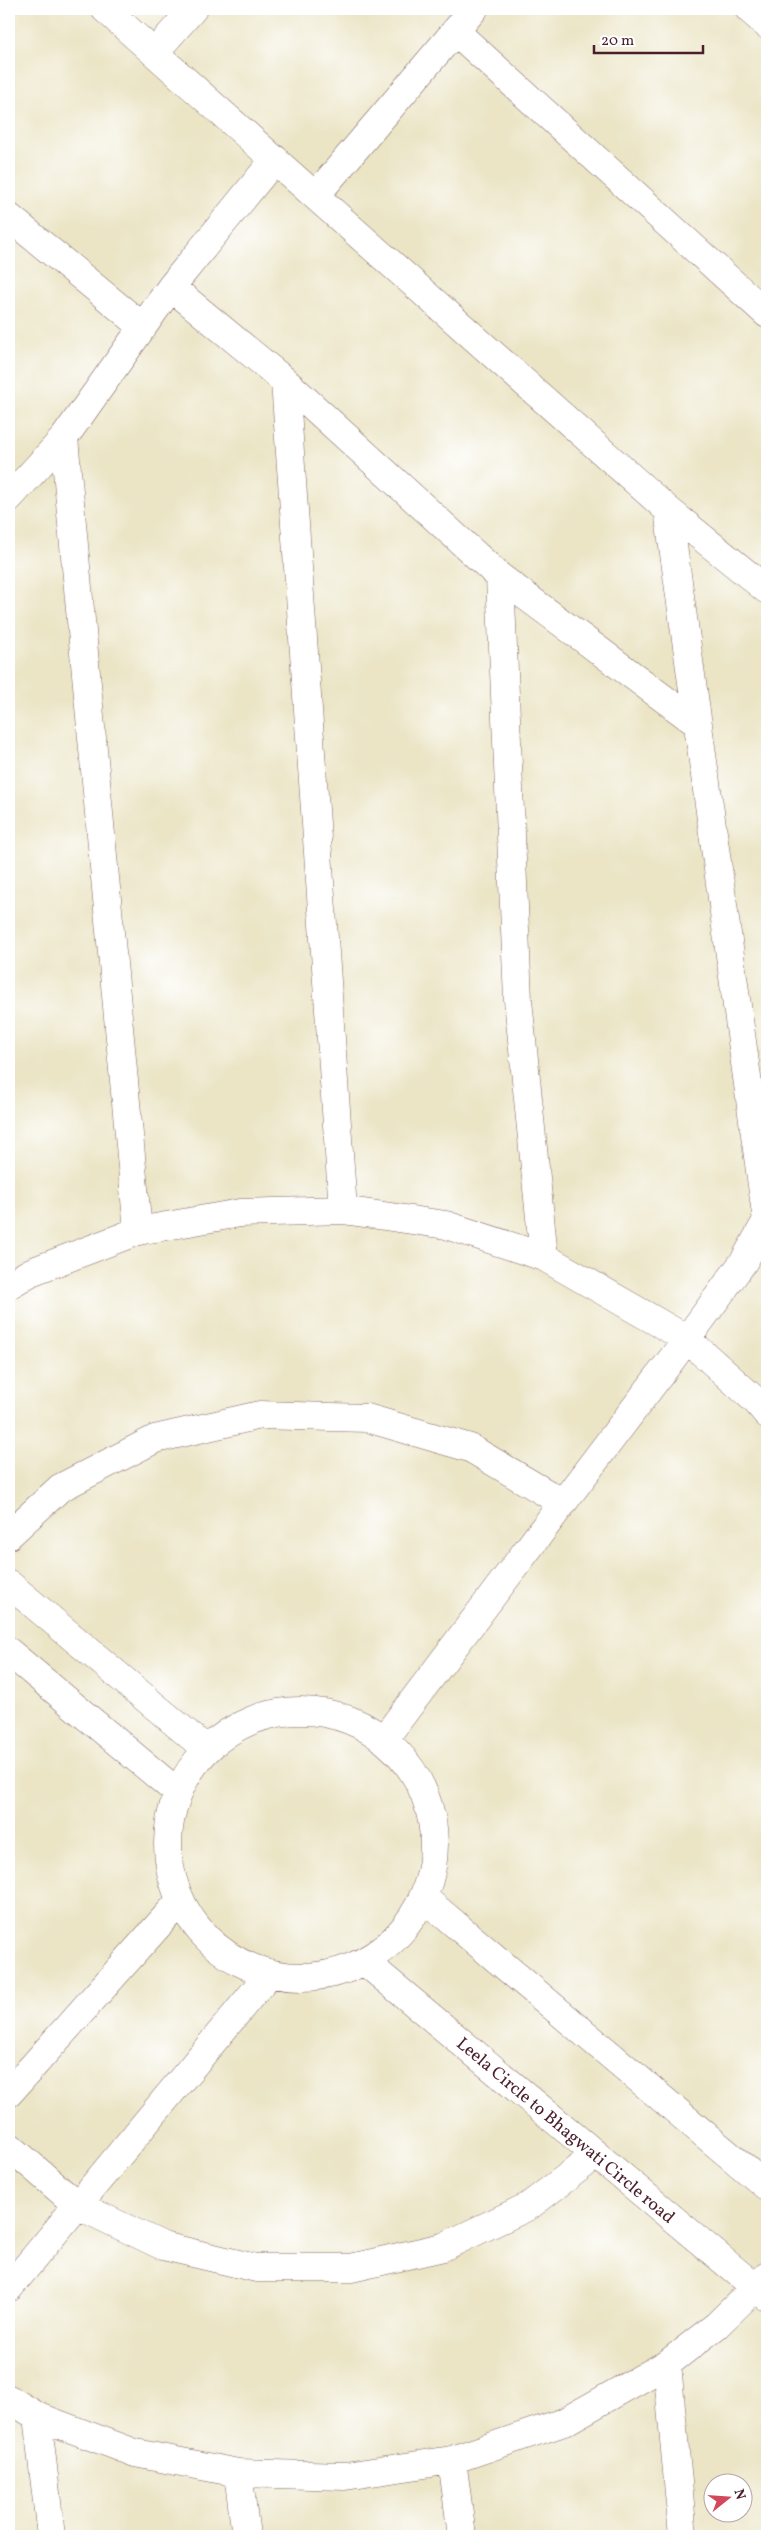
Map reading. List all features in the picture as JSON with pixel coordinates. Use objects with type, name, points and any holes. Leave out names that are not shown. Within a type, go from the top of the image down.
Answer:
[{"type":"street","points":[[105,9],[668,510],[767,590]]},
{"type":"street","points":[[155,52],[193,9]]},
{"type":"street","points":[[316,195],[474,9]]},
{"type":"street","points":[[748,9],[767,25]]},
{"type":"street","points":[[455,31],[767,314]]},
{"type":"street","points":[[9,498],[64,438],[171,287],[275,159]]},
{"type":"street","points":[[9,217],[143,327]]},
{"type":"street","points":[[171,287],[285,381],[500,577],[698,724]]},
{"type":"street","points":[[285,381],[343,1210]]},
{"type":"street","points":[[64,438],[138,1231]]},
{"type":"street","points":[[384,1739],[687,1339],[756,1260],[767,1220],[668,510]]},
{"type":"street","points":[[500,577],[518,1000],[544,1257]]},
{"type":"street","points":[[9,1285],[32,1272],[138,1231],[240,1213],[343,1210],[446,1226],[544,1257],[687,1339],[757,1402],[767,1414]]},
{"type":"street","points":[[9,1535],[60,1488],[155,1439],[260,1415],[367,1418],[470,1448],[563,1503]]},
{"type":"street","points":[[9,1584],[206,1749]]},
{"type":"street","points":[[9,1652],[177,1792]]},
{"type":"street","points":[[313,1710],[351,1720],[384,1739],[408,1764],[425,1795],[432,1820],[433,1864],[424,1898],[409,1923],[390,1945],[365,1962],[334,1974],[302,1978],[269,1974],[233,1959],[202,1934],[180,1901],[169,1865],[168,1828],[177,1792],[190,1769],[206,1749],[238,1726],[274,1712],[313,1710]]},
{"type":"street","points":[[424,1898],[767,2188]]},
{"type":"street","points":[[9,2092],[180,1901]]},
{"type":"street","name":"Leela Circle to Bhagwati Circle road","points":[[365,1962],[596,2155],[764,2287]]},
{"type":"street","points":[[9,2288],[269,1974]]},
{"type":"street","points":[[9,2146],[77,2205],[164,2246],[256,2268],[351,2268],[444,2247],[529,2206],[596,2155]]},
{"type":"street","points":[[9,2399],[37,2416],[136,2453],[238,2473],[346,2476],[452,2460],[564,2422],[666,2364],[764,2287]]},
{"type":"street","points":[[666,2364],[683,2536]]},
{"type":"street","points":[[37,2416],[51,2536]]},
{"type":"street","points":[[452,2460],[462,2536]]},
{"type":"street","points":[[238,2473],[246,2536]]}]
